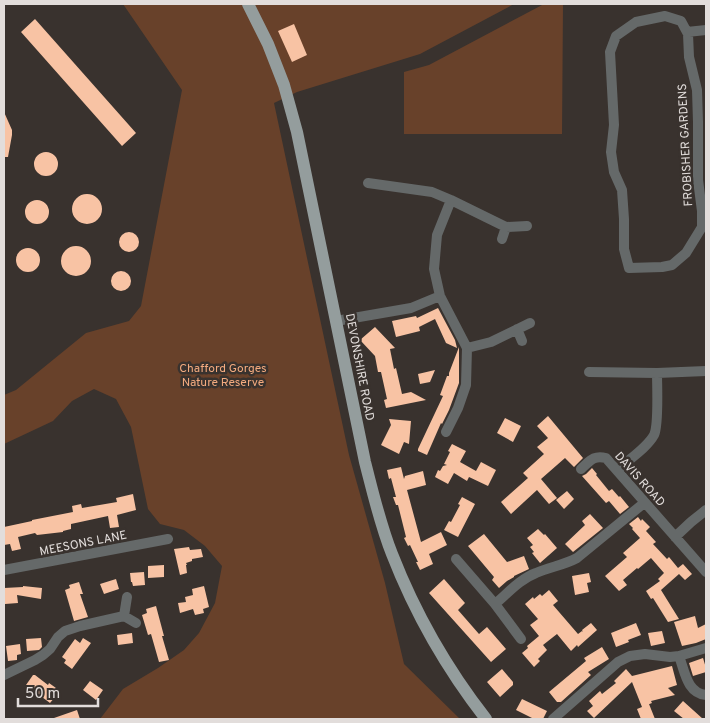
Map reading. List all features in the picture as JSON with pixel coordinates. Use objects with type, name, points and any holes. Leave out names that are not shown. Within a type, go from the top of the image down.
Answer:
[{"type":"main road","name":"DEVONSHIRE ROAD","points":[[248,4],[268,44],[290,104],[365,462],[376,507],[391,553],[413,602],[440,653],[486,719]]},
{"type":"street","name":"FROBISHER GARDENS","points":[[666,16],[681,21],[687,32],[689,57],[697,90],[702,148],[698,180],[704,228],[686,254],[672,265],[629,268],[624,249],[622,190],[614,172],[611,152],[614,125],[610,52],[616,36],[636,22],[666,16]]},
{"type":"street","points":[[687,32],[706,30]]},
{"type":"street","points":[[368,183],[432,192],[506,227],[527,226]]},
{"type":"street","points":[[446,432],[458,408],[466,385],[467,348],[440,296],[434,269],[437,234],[451,200]]},
{"type":"street","points":[[502,239],[506,227]]},
{"type":"street","points":[[336,321],[411,308],[440,296]]},
{"type":"street","points":[[467,348],[490,342],[530,323]]},
{"type":"street","points":[[517,329],[522,341]]},
{"type":"street","points":[[589,372],[657,373],[706,371]]},
{"type":"street","points":[[617,470],[648,443],[655,434],[657,422],[657,373]]},
{"type":"street","name":"DAVIS ROAD","points":[[581,469],[598,456],[606,458],[706,572]]},
{"type":"street","points":[[495,604],[517,585],[535,573],[565,564],[577,558],[644,502]]},
{"type":"street","points":[[675,537],[706,510]]},
{"type":"street","name":"MEESONS LANE","points":[[4,570],[168,539]]},
{"type":"street","points":[[456,559],[495,604],[521,639]]},
{"type":"street","points":[[124,616],[127,598]]},
{"type":"street","points":[[4,674],[43,655],[50,649],[58,637],[72,628],[124,616],[136,623]]},
{"type":"street","points":[[553,719],[618,662],[630,656],[645,654],[670,657],[706,648]]},
{"type":"street","points":[[679,656],[689,686],[699,694],[706,695]]},
{"type":"green space","name":"Chafford Gorges Nature Reserve","points":[[123,4],[514,4],[420,54],[297,92],[274,103],[349,455],[385,583],[404,664],[460,719],[100,719],[123,689],[184,650],[199,633],[215,603],[222,566],[205,546],[184,530],[160,524],[148,509],[131,427],[116,399],[94,389],[72,401],[53,421],[4,444],[4,395],[16,390],[86,333],[129,321],[141,306],[182,90]]},
{"type":"green space","points":[[544,4],[563,4],[562,134],[404,134],[404,72],[429,65]]},
{"type":"building","points":[[35,19],[136,133],[122,146],[21,32]]},
{"type":"building","points":[[294,24],[307,55],[292,62],[278,31]]},
{"type":"building","points":[[4,112],[12,130],[8,157],[4,157]]},
{"type":"building","points":[[46,152],[55,155],[58,164],[55,173],[46,176],[37,173],[34,164],[37,155]]},
{"type":"building","points":[[87,194],[93,195],[101,203],[101,215],[93,223],[87,224],[81,223],[73,215],[72,209],[73,203],[81,195]]},
{"type":"building","points":[[37,200],[46,203],[49,212],[46,221],[37,224],[28,221],[25,212],[28,203]]},
{"type":"building","points":[[129,232],[136,235],[139,242],[136,249],[129,252],[122,249],[119,242],[122,235]]},
{"type":"building","points":[[76,246],[82,247],[90,255],[90,267],[82,275],[76,276],[70,275],[62,267],[61,261],[62,255],[70,247]]},
{"type":"building","points":[[28,248],[37,251],[40,260],[37,269],[28,272],[19,269],[16,260],[19,251]]},
{"type":"building","points":[[121,271],[128,274],[131,281],[128,288],[121,291],[114,288],[111,281],[114,274]]},
{"type":"building","points":[[438,308],[455,340],[457,348],[446,343],[435,319],[419,327],[420,331],[396,337],[392,321],[416,316],[417,318]]},
{"type":"building","points":[[375,327],[395,348],[390,349],[402,394],[411,392],[426,400],[386,408],[384,400],[387,399],[375,356],[360,340]]},
{"type":"building","points":[[459,347],[459,383],[449,410],[427,455],[418,451],[418,449],[443,396],[440,395]]},
{"type":"building","points":[[435,370],[430,382],[420,384],[418,374]]},
{"type":"building","points":[[548,416],[583,458],[574,467],[565,458],[541,479],[557,498],[549,504],[537,490],[511,514],[501,502],[528,478],[523,473],[544,454],[537,447],[548,438],[537,426]]},
{"type":"building","points":[[505,418],[521,426],[513,442],[497,433]]},
{"type":"building","points":[[389,419],[411,421],[409,444],[404,442],[399,454],[381,445],[391,425]]},
{"type":"building","points":[[452,444],[466,451],[460,462],[476,471],[481,462],[496,470],[488,486],[469,477],[467,481],[454,473],[448,484],[435,477],[438,470],[440,471],[443,466],[447,465],[444,464]]},
{"type":"building","points":[[401,467],[404,479],[405,476],[423,471],[426,485],[407,490],[421,542],[441,532],[447,545],[429,554],[433,564],[420,570],[410,545],[408,546],[404,538],[406,537],[398,505],[396,505],[393,497],[396,497],[387,470]]},
{"type":"building","points":[[592,468],[609,491],[612,489],[629,507],[620,514],[609,501],[606,503],[582,476]]},
{"type":"building","points":[[567,491],[574,499],[564,509],[556,500]]},
{"type":"building","points":[[133,494],[136,510],[117,515],[119,527],[110,528],[108,516],[71,524],[71,529],[63,532],[37,535],[35,533],[18,537],[21,549],[12,551],[10,544],[4,545],[4,527],[73,512],[72,506],[81,504],[82,508],[117,502],[116,498]]},
{"type":"building","points":[[462,497],[475,504],[458,537],[444,530],[449,521],[451,522]]},
{"type":"building","points":[[590,514],[603,528],[573,552],[565,544],[585,525],[582,521]]},
{"type":"building","points":[[638,517],[650,527],[646,531],[656,542],[653,544],[667,559],[669,557],[678,568],[683,564],[692,574],[685,580],[679,574],[661,590],[679,619],[668,622],[653,598],[651,599],[646,591],[660,581],[658,579],[664,573],[651,558],[623,580],[627,585],[619,591],[605,576],[627,557],[623,553],[640,538],[629,524]]},
{"type":"building","points":[[538,529],[557,548],[540,563],[532,553],[534,552],[530,547],[533,545],[527,538]]},
{"type":"building","points":[[484,534],[507,562],[524,556],[529,569],[514,576],[499,588],[492,580],[494,577],[468,546]]},
{"type":"building","points":[[189,547],[190,550],[201,549],[203,557],[192,559],[192,561],[186,563],[187,573],[180,575],[174,549]]},
{"type":"building","points":[[164,565],[164,577],[148,578],[148,566]]},
{"type":"building","points":[[144,572],[145,585],[133,586],[130,573]]},
{"type":"building","points":[[589,573],[591,582],[587,583],[589,592],[575,595],[572,576]]},
{"type":"building","points":[[116,579],[119,589],[104,594],[100,584]]},
{"type":"building","points":[[444,579],[465,603],[458,610],[479,634],[487,627],[506,649],[491,662],[429,593]]},
{"type":"building","points":[[79,582],[83,594],[80,594],[88,617],[74,621],[65,590],[70,588],[69,585]]},
{"type":"building","points":[[23,586],[42,588],[41,599],[17,595],[18,603],[5,604],[4,588]]},
{"type":"building","points":[[204,586],[209,607],[203,609],[204,613],[195,615],[193,609],[180,613],[178,603],[186,602],[185,597],[193,595],[192,589]]},
{"type":"building","points":[[549,590],[558,601],[553,605],[578,634],[583,632],[582,630],[591,623],[597,630],[571,651],[557,634],[543,645],[547,650],[538,659],[540,661],[534,667],[522,653],[539,636],[530,625],[538,619],[525,604],[533,597],[534,599],[540,594],[542,596]]},
{"type":"building","points":[[156,606],[169,660],[159,662],[151,634],[148,635],[142,615],[147,613],[146,609]]},
{"type":"building","points":[[695,616],[698,628],[706,624],[706,639],[682,646],[674,622]]},
{"type":"building","points":[[636,623],[641,635],[616,647],[611,633]]},
{"type":"building","points":[[662,631],[665,643],[651,646],[648,633]]},
{"type":"building","points":[[132,633],[133,643],[118,645],[117,635]]},
{"type":"building","points":[[41,638],[42,647],[39,650],[27,651],[26,639]]},
{"type":"building","points":[[83,638],[91,643],[72,669],[64,663],[66,660],[62,657],[75,639],[80,643]]},
{"type":"building","points":[[20,644],[21,654],[17,655],[17,660],[8,661],[6,646]]},
{"type":"building","points":[[602,647],[609,659],[588,672],[591,675],[561,702],[557,702],[549,692],[586,661],[584,658]]},
{"type":"building","points":[[703,658],[706,672],[693,676],[689,663]]},
{"type":"building","points":[[672,666],[677,685],[668,688],[675,695],[651,701],[652,703],[649,704],[655,719],[641,719],[637,709],[642,707],[632,682],[594,718],[587,711],[593,706],[589,701],[600,691],[602,694],[616,683],[614,681],[626,669],[632,676]]},
{"type":"building","points":[[502,669],[513,682],[513,685],[500,697],[487,682]]},
{"type":"building","points":[[33,675],[56,688],[53,692],[55,697],[50,703],[26,685]]},
{"type":"building","points":[[90,681],[103,690],[96,700],[83,690]]},
{"type":"building","points":[[522,699],[547,711],[543,719],[534,719],[516,710]]},
{"type":"building","points":[[683,701],[703,719],[684,719],[674,711]]},
{"type":"building","points":[[77,710],[80,719],[54,719],[54,718]]}]
